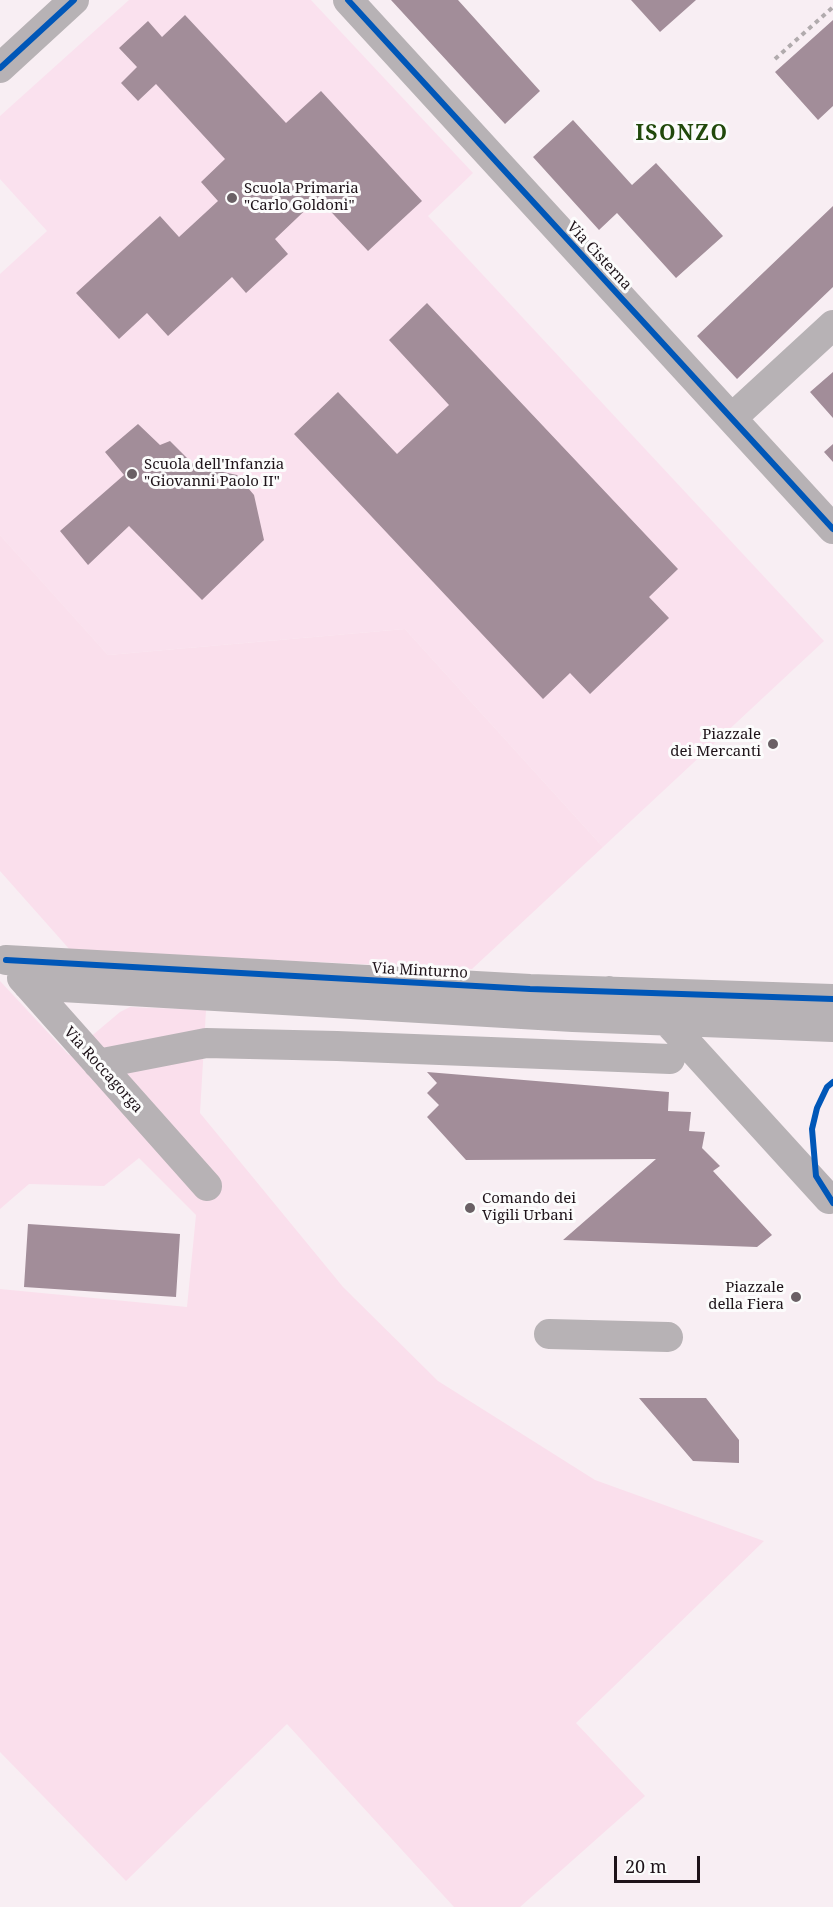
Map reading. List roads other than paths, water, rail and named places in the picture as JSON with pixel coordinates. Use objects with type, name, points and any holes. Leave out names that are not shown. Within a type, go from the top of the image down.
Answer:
[{"type":"street","points":[[0,68],[74,0]]},
{"type":"street","name":"Via Cisterna","points":[[348,0],[833,528]]},
{"type":"street","points":[[732,418],[833,325]]},
{"type":"street","name":"Via Roccagorga","points":[[3,957],[207,1186]]},
{"type":"street","name":"Via Minturno","points":[[3,957],[609,991],[833,999]]},
{"type":"street","points":[[28,985],[573,1017],[833,1027]]},
{"type":"street","points":[[573,1017],[609,991]]},
{"type":"street","points":[[667,1021],[829,1199]]},
{"type":"street","points":[[98,1064],[206,1043],[670,1059]]},
{"type":"street","points":[[549,1334],[668,1337]]},
{"type":"place","name":"Scuola Primaria \"Carlo Goldoni\"","points":[[232,198]]},
{"type":"place","name":"Scuola dell'Infanzia \"Giovanni Paolo II\"","points":[[132,474]]},
{"type":"place","name":"Piazzale dei Mercanti","points":[[773,744]]},
{"type":"place","name":"Comando dei Vigili Urbani","points":[[470,1208]]},
{"type":"place","name":"Piazzale della Fiera","points":[[796,1297]]},
{"type":"district","name":"ISONZO","points":[[682,134]]}]
